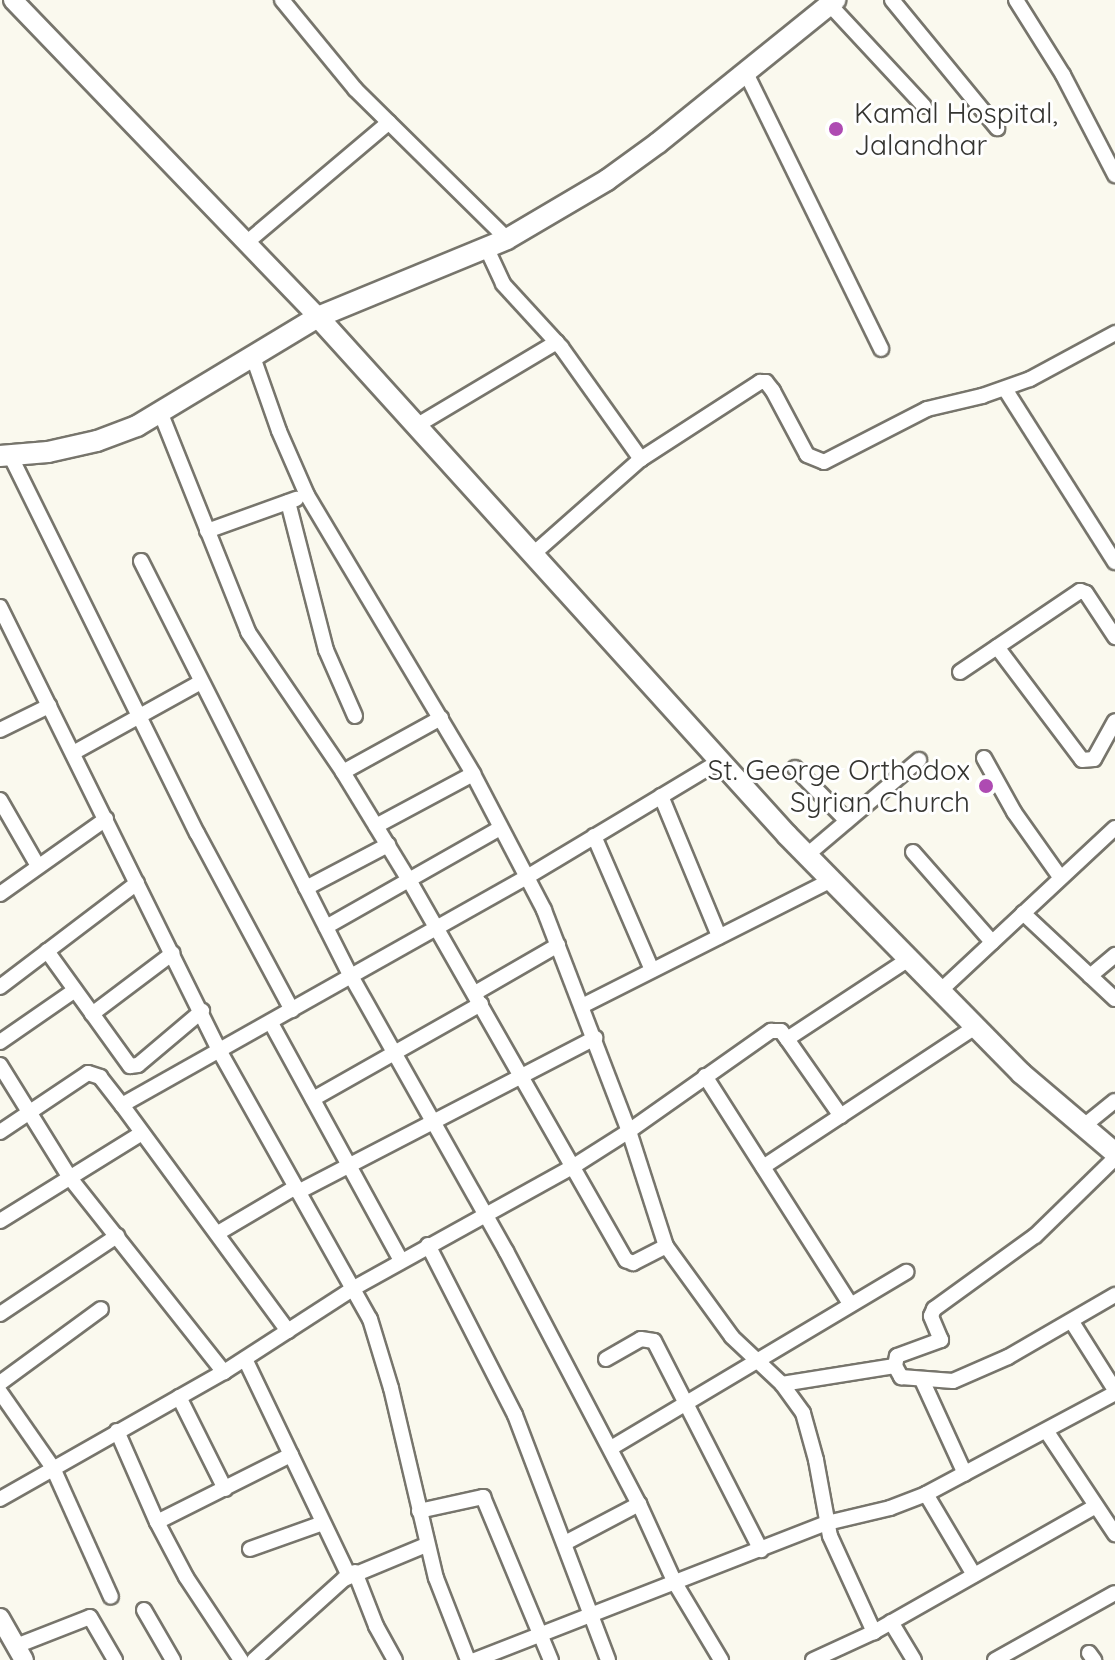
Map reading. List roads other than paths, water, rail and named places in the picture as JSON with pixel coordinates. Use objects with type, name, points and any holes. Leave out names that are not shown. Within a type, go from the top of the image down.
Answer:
[{"type":"main road","points":[[5,456],[97,441],[161,414],[318,317],[507,239],[607,180],[747,75],[833,2]]},
{"type":"main road","points":[[318,317],[807,855],[1021,1073],[1085,1125],[1115,1155]]},
{"type":"street","points":[[13,0],[318,317]]},
{"type":"street","points":[[282,0],[323,53],[507,239]]},
{"type":"street","points":[[892,0],[997,128]]},
{"type":"street","points":[[1016,0],[1063,75],[1115,175]]},
{"type":"street","points":[[833,2],[924,106]]},
{"type":"street","points":[[747,75],[881,349]]},
{"type":"street","points":[[246,243],[389,122]]},
{"type":"street","points":[[487,249],[503,284],[557,342],[641,459]]},
{"type":"street","points":[[532,555],[641,459],[760,382],[770,387],[807,455],[815,461],[824,462],[927,409],[1005,389],[1115,333]]},
{"type":"street","points":[[416,426],[557,342]]},
{"type":"street","points":[[253,357],[283,441],[307,495],[441,718],[527,877],[595,1038],[666,1246],[732,1337],[794,1398],[807,1426],[830,1536],[874,1632]]},
{"type":"street","points":[[1005,389],[1115,562]]},
{"type":"street","points":[[161,414],[248,632],[343,772],[388,845],[626,1260],[633,1263],[666,1246]]},
{"type":"street","points":[[5,456],[292,1010]]},
{"type":"street","points":[[207,531],[307,495]]},
{"type":"street","points":[[288,502],[326,650],[355,716]]},
{"type":"street","points":[[141,561],[351,976],[485,1213],[611,1448],[675,1583],[721,1660]]},
{"type":"street","points":[[960,672],[1080,591],[1086,593],[1115,637]]},
{"type":"street","points":[[0,607],[6,636],[49,706],[220,1052],[354,1288],[382,1353],[426,1545],[468,1660]]},
{"type":"street","points":[[997,647],[1082,760],[1094,759],[1115,721]]},
{"type":"street","points":[[73,753],[201,682]]},
{"type":"street","points":[[0,730],[49,706]]},
{"type":"street","points":[[343,772],[441,718]]},
{"type":"street","points":[[984,758],[1014,812],[1060,877]]},
{"type":"street","points":[[807,855],[919,760]]},
{"type":"street","points":[[122,1105],[527,877],[720,761]]},
{"type":"street","points":[[795,768],[847,821]]},
{"type":"street","points":[[376,826],[473,774]]},
{"type":"street","points":[[661,796],[719,936]]},
{"type":"street","points":[[0,800],[38,866]]},
{"type":"street","points":[[0,894],[106,819]]},
{"type":"street","points":[[326,927],[500,828]]},
{"type":"street","points":[[940,991],[1115,828]]},
{"type":"street","points":[[594,836],[652,970]]},
{"type":"street","points":[[306,888],[388,845]]},
{"type":"street","points":[[913,852],[992,942]]},
{"type":"street","points":[[582,1006],[831,880]]},
{"type":"street","points":[[0,987],[137,883]]},
{"type":"street","points":[[1023,913],[1115,999]]},
{"type":"street","points":[[313,1099],[395,1053],[558,945]]},
{"type":"street","points":[[47,951],[134,1067],[202,1011]]},
{"type":"street","points":[[92,1014],[173,953]]},
{"type":"street","points":[[1090,976],[1115,955]]},
{"type":"street","points":[[787,1039],[909,959]]},
{"type":"street","points":[[0,1042],[75,990]]},
{"type":"street","points":[[271,1023],[401,1260]]},
{"type":"street","points":[[763,1167],[975,1027]]},
{"type":"street","points":[[0,1499],[224,1372],[401,1260],[574,1166],[771,1031],[781,1031],[841,1116]]},
{"type":"street","points":[[218,1233],[595,1038]]},
{"type":"street","points":[[0,1065],[70,1178],[224,1372]]},
{"type":"street","points":[[0,1132],[88,1073],[100,1077],[288,1331]]},
{"type":"street","points":[[705,1076],[850,1304]]},
{"type":"street","points":[[1085,1125],[1115,1101]]},
{"type":"street","points":[[0,1221],[142,1133]]},
{"type":"street","points":[[1115,1155],[1035,1236],[934,1309],[931,1316],[941,1340],[897,1356],[895,1366],[898,1376],[946,1383],[960,1379],[1072,1322],[1115,1295]]},
{"type":"street","points":[[0,1314],[27,1300],[117,1236]]},
{"type":"street","points":[[428,1245],[515,1415],[608,1660]]},
{"type":"street","points":[[611,1448],[906,1272]]},
{"type":"street","points":[[0,1383],[101,1309]]},
{"type":"street","points":[[475,1660],[827,1523],[890,1508],[926,1494],[1047,1432],[1115,1392],[1072,1322]]},
{"type":"street","points":[[606,1359],[641,1339],[651,1339],[761,1550]]},
{"type":"street","points":[[245,1359],[323,1523],[395,1660]]},
{"type":"street","points":[[782,1384],[895,1366]]},
{"type":"street","points":[[922,1380],[965,1474]]},
{"type":"street","points":[[0,1392],[53,1468],[111,1597]]},
{"type":"street","points":[[179,1397],[225,1489]]},
{"type":"street","points":[[117,1431],[157,1522],[186,1577],[241,1660]]},
{"type":"street","points":[[1047,1432],[1115,1534]]},
{"type":"street","points":[[157,1522],[291,1455]]},
{"type":"street","points":[[926,1494],[974,1575]]},
{"type":"street","points":[[419,1511],[483,1497],[551,1660]]},
{"type":"street","points":[[565,1543],[639,1504]]},
{"type":"street","points":[[813,1660],[874,1632],[1096,1506]]},
{"type":"street","points":[[250,1549],[323,1523]]},
{"type":"street","points":[[254,1660],[352,1574],[426,1545]]},
{"type":"street","points":[[995,1660],[1115,1593]]},
{"type":"street","points":[[144,1610],[173,1660]]},
{"type":"street","points":[[0,1618],[20,1653],[90,1617],[115,1660]]},
{"type":"street","points":[[891,1622],[914,1660]]},
{"type":"place","name":"Kamal Hospital, Jalandhar","points":[[836,129]]},
{"type":"place","name":"St. George Orthodox Syrian Church","points":[[986,786]]}]
